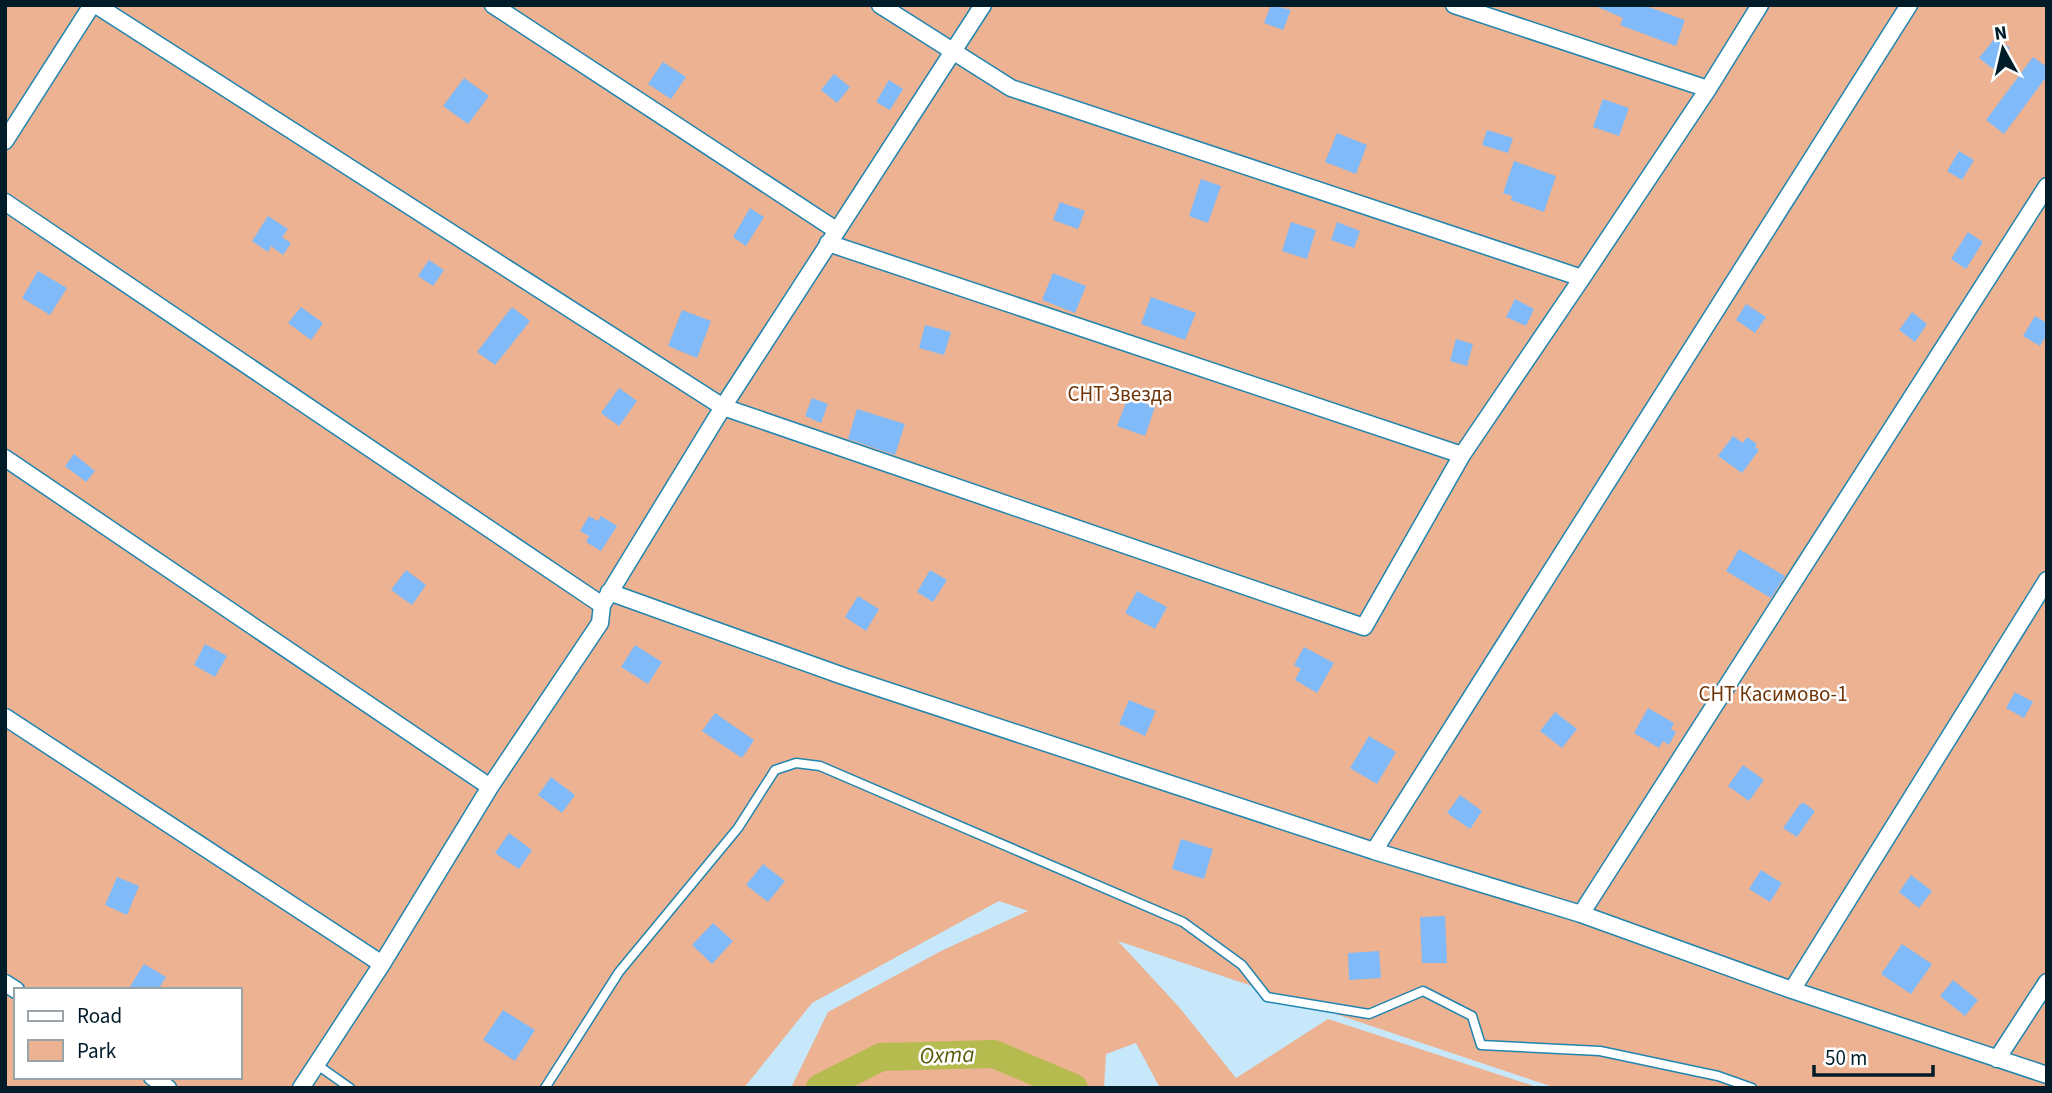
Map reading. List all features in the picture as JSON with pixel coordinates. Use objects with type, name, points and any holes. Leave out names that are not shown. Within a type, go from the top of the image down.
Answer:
[{"type":"street","points":[[5,141],[94,5],[723,407],[1364,627],[1462,455],[1708,89],[1759,5]]},
{"type":"street","points":[[493,5],[832,236],[1462,455]]},
{"type":"street","points":[[880,5],[951,53],[1011,88],[1582,278]]},
{"type":"street","points":[[300,1088],[382,964],[490,787],[600,623],[606,598],[723,407],[983,5]]},
{"type":"street","points":[[1454,5],[1708,89]]},
{"type":"street","points":[[1374,851],[1909,5]]},
{"type":"street","points":[[1581,914],[2047,186]]},
{"type":"street","points":[[5,202],[606,598],[1374,851],[1581,914],[1792,990],[2047,1075]]},
{"type":"street","points":[[5,458],[490,787]]},
{"type":"street","points":[[1792,990],[2047,580]]},
{"type":"street","points":[[5,718],[382,964]]},
{"type":"street","points":[[1997,1059],[2047,982]]},
{"type":"lane","points":[[545,1088],[619,972],[738,828],[775,770],[796,763],[820,766],[1183,922],[1242,965],[1267,997],[1369,1014],[1423,991],[1472,1016],[1481,1045],[1600,1051],[1718,1076],[1752,1088]]},
{"type":"lane","points":[[316,1064],[350,1088]]},
{"type":"green space","name":"СНТ Звезда","points":[[5,5],[2047,5],[2047,1088],[1556,1088],[1118,941],[1179,1007],[1236,1078],[1328,1019],[1540,1088],[1160,1088],[1136,1043],[1106,1054],[1104,1088],[791,1088],[828,1012],[941,951],[1028,911],[999,901],[812,1003],[744,1088],[5,1088]]},
{"type":"building","points":[[1271,5],[1291,10],[1283,30],[1264,23]]},
{"type":"building","points":[[1593,5],[1643,5],[1685,20],[1676,46],[1620,25],[1623,18]]},
{"type":"building","points":[[1996,37],[2010,48],[1993,69],[1979,58]]},
{"type":"building","points":[[2033,57],[2047,67],[2047,76],[2004,134],[1986,120]]},
{"type":"building","points":[[663,62],[686,77],[671,99],[648,84]]},
{"type":"building","points":[[834,74],[850,87],[837,103],[821,90]]},
{"type":"building","points":[[464,78],[489,96],[468,124],[443,106]]},
{"type":"building","points":[[889,80],[903,89],[890,110],[876,102]]},
{"type":"building","points":[[1603,99],[1629,108],[1619,136],[1593,127]]},
{"type":"building","points":[[1487,130],[1513,138],[1508,153],[1482,145]]},
{"type":"building","points":[[1337,133],[1367,145],[1356,174],[1325,162]]},
{"type":"building","points":[[1959,151],[1974,160],[1962,180],[1947,171]]},
{"type":"building","points":[[1514,161],[1556,176],[1544,212],[1511,200],[1512,196],[1503,193]]},
{"type":"building","points":[[1201,179],[1221,186],[1208,223],[1189,216]]},
{"type":"building","points":[[1060,202],[1085,211],[1078,229],[1053,220]]},
{"type":"building","points":[[750,208],[764,217],[746,246],[733,237]]},
{"type":"building","points":[[268,216],[288,229],[282,237],[291,243],[283,255],[271,246],[268,252],[252,241]]},
{"type":"building","points":[[1291,222],[1316,230],[1307,259],[1282,251]]},
{"type":"building","points":[[1337,222],[1360,231],[1354,248],[1331,240]]},
{"type":"building","points":[[1968,232],[1983,242],[1966,269],[1951,259]]},
{"type":"building","points":[[429,260],[444,270],[433,286],[418,276]]},
{"type":"building","points":[[38,271],[67,288],[50,315],[22,298]]},
{"type":"building","points":[[1053,273],[1086,286],[1075,313],[1042,300]]},
{"type":"building","points":[[1151,297],[1196,313],[1185,340],[1141,324]]},
{"type":"building","points":[[1515,299],[1534,309],[1526,326],[1506,317]]},
{"type":"building","points":[[1746,304],[1766,317],[1755,333],[1736,320]]},
{"type":"building","points":[[301,307],[323,323],[311,340],[288,323]]},
{"type":"building","points":[[512,307],[530,321],[495,365],[477,352]]},
{"type":"building","points":[[682,310],[711,321],[697,358],[668,346]]},
{"type":"building","points":[[1912,312],[1927,324],[1915,342],[1899,330]]},
{"type":"building","points":[[2035,316],[2047,323],[2047,334],[2040,346],[2023,336]]},
{"type":"building","points":[[925,325],[951,332],[944,355],[919,348]]},
{"type":"building","points":[[1456,339],[1473,344],[1467,366],[1450,361]]},
{"type":"building","points":[[619,388],[637,401],[619,426],[601,413]]},
{"type":"building","points":[[1128,397],[1155,407],[1145,436],[1117,426]]},
{"type":"building","points":[[812,398],[828,404],[821,423],[805,416]]},
{"type":"building","points":[[857,409],[905,424],[895,455],[848,439]]},
{"type":"building","points":[[1733,436],[1743,443],[1747,437],[1757,444],[1755,447],[1759,450],[1742,473],[1718,456]]},
{"type":"building","points":[[74,454],[95,471],[86,482],[65,466]]},
{"type":"building","points":[[589,516],[598,521],[601,516],[617,526],[601,551],[586,542],[589,536],[580,531]]},
{"type":"building","points":[[1739,549],[1785,576],[1771,598],[1726,571]]},
{"type":"building","points":[[406,570],[426,585],[412,605],[391,590]]},
{"type":"building","points":[[930,570],[947,580],[933,602],[917,592]]},
{"type":"building","points":[[1137,591],[1167,607],[1155,629],[1125,613]]},
{"type":"building","points":[[858,596],[879,609],[866,631],[845,617]]},
{"type":"building","points":[[205,644],[227,656],[215,677],[194,665]]},
{"type":"building","points":[[635,645],[662,662],[648,684],[621,667]]},
{"type":"building","points":[[1304,647],[1334,663],[1317,693],[1295,680],[1301,669],[1294,665]]},
{"type":"building","points":[[2015,692],[2033,702],[2024,718],[2006,708]]},
{"type":"building","points":[[1129,700],[1156,711],[1145,736],[1119,724]]},
{"type":"building","points":[[1648,708],[1674,723],[1671,729],[1676,732],[1669,745],[1663,741],[1659,748],[1634,733]]},
{"type":"building","points":[[1555,712],[1577,729],[1562,748],[1540,731]]},
{"type":"building","points":[[715,713],[754,740],[742,758],[702,731]]},
{"type":"building","points":[[1369,736],[1396,752],[1377,784],[1350,768]]},
{"type":"building","points":[[1743,765],[1764,780],[1749,801],[1728,786]]},
{"type":"building","points":[[551,777],[575,795],[562,813],[538,795]]},
{"type":"building","points":[[1460,795],[1482,811],[1470,829],[1447,813]]},
{"type":"building","points":[[1804,803],[1815,811],[1797,837],[1783,828],[1800,804]]},
{"type":"building","points":[[509,833],[532,850],[519,869],[495,853]]},
{"type":"building","points":[[1181,839],[1213,849],[1204,879],[1172,869]]},
{"type":"building","points":[[763,864],[785,881],[768,902],[746,885]]},
{"type":"building","points":[[1761,870],[1782,883],[1770,902],[1749,889]]},
{"type":"building","points":[[1911,875],[1932,891],[1919,908],[1899,892]]},
{"type":"building","points":[[117,877],[139,886],[127,915],[105,905]]},
{"type":"building","points":[[1445,916],[1447,963],[1422,963],[1420,917]]},
{"type":"building","points":[[713,923],[733,941],[712,964],[692,945]]},
{"type":"building","points":[[1902,944],[1932,964],[1911,994],[1881,974]]},
{"type":"building","points":[[1379,951],[1381,978],[1349,980],[1348,953]]},
{"type":"building","points":[[144,964],[166,977],[159,988],[129,988]]},
{"type":"building","points":[[1953,980],[1978,1000],[1965,1016],[1940,996]]},
{"type":"building","points":[[503,1010],[535,1030],[515,1061],[483,1040]]},
{"type":"waterway","name":"Охта","points":[[820,1088],[881,1057],[994,1054],[1074,1088]]},
{"type":"park label","name":"СНТ Касимово-1","points":[[1773,694]]}]
